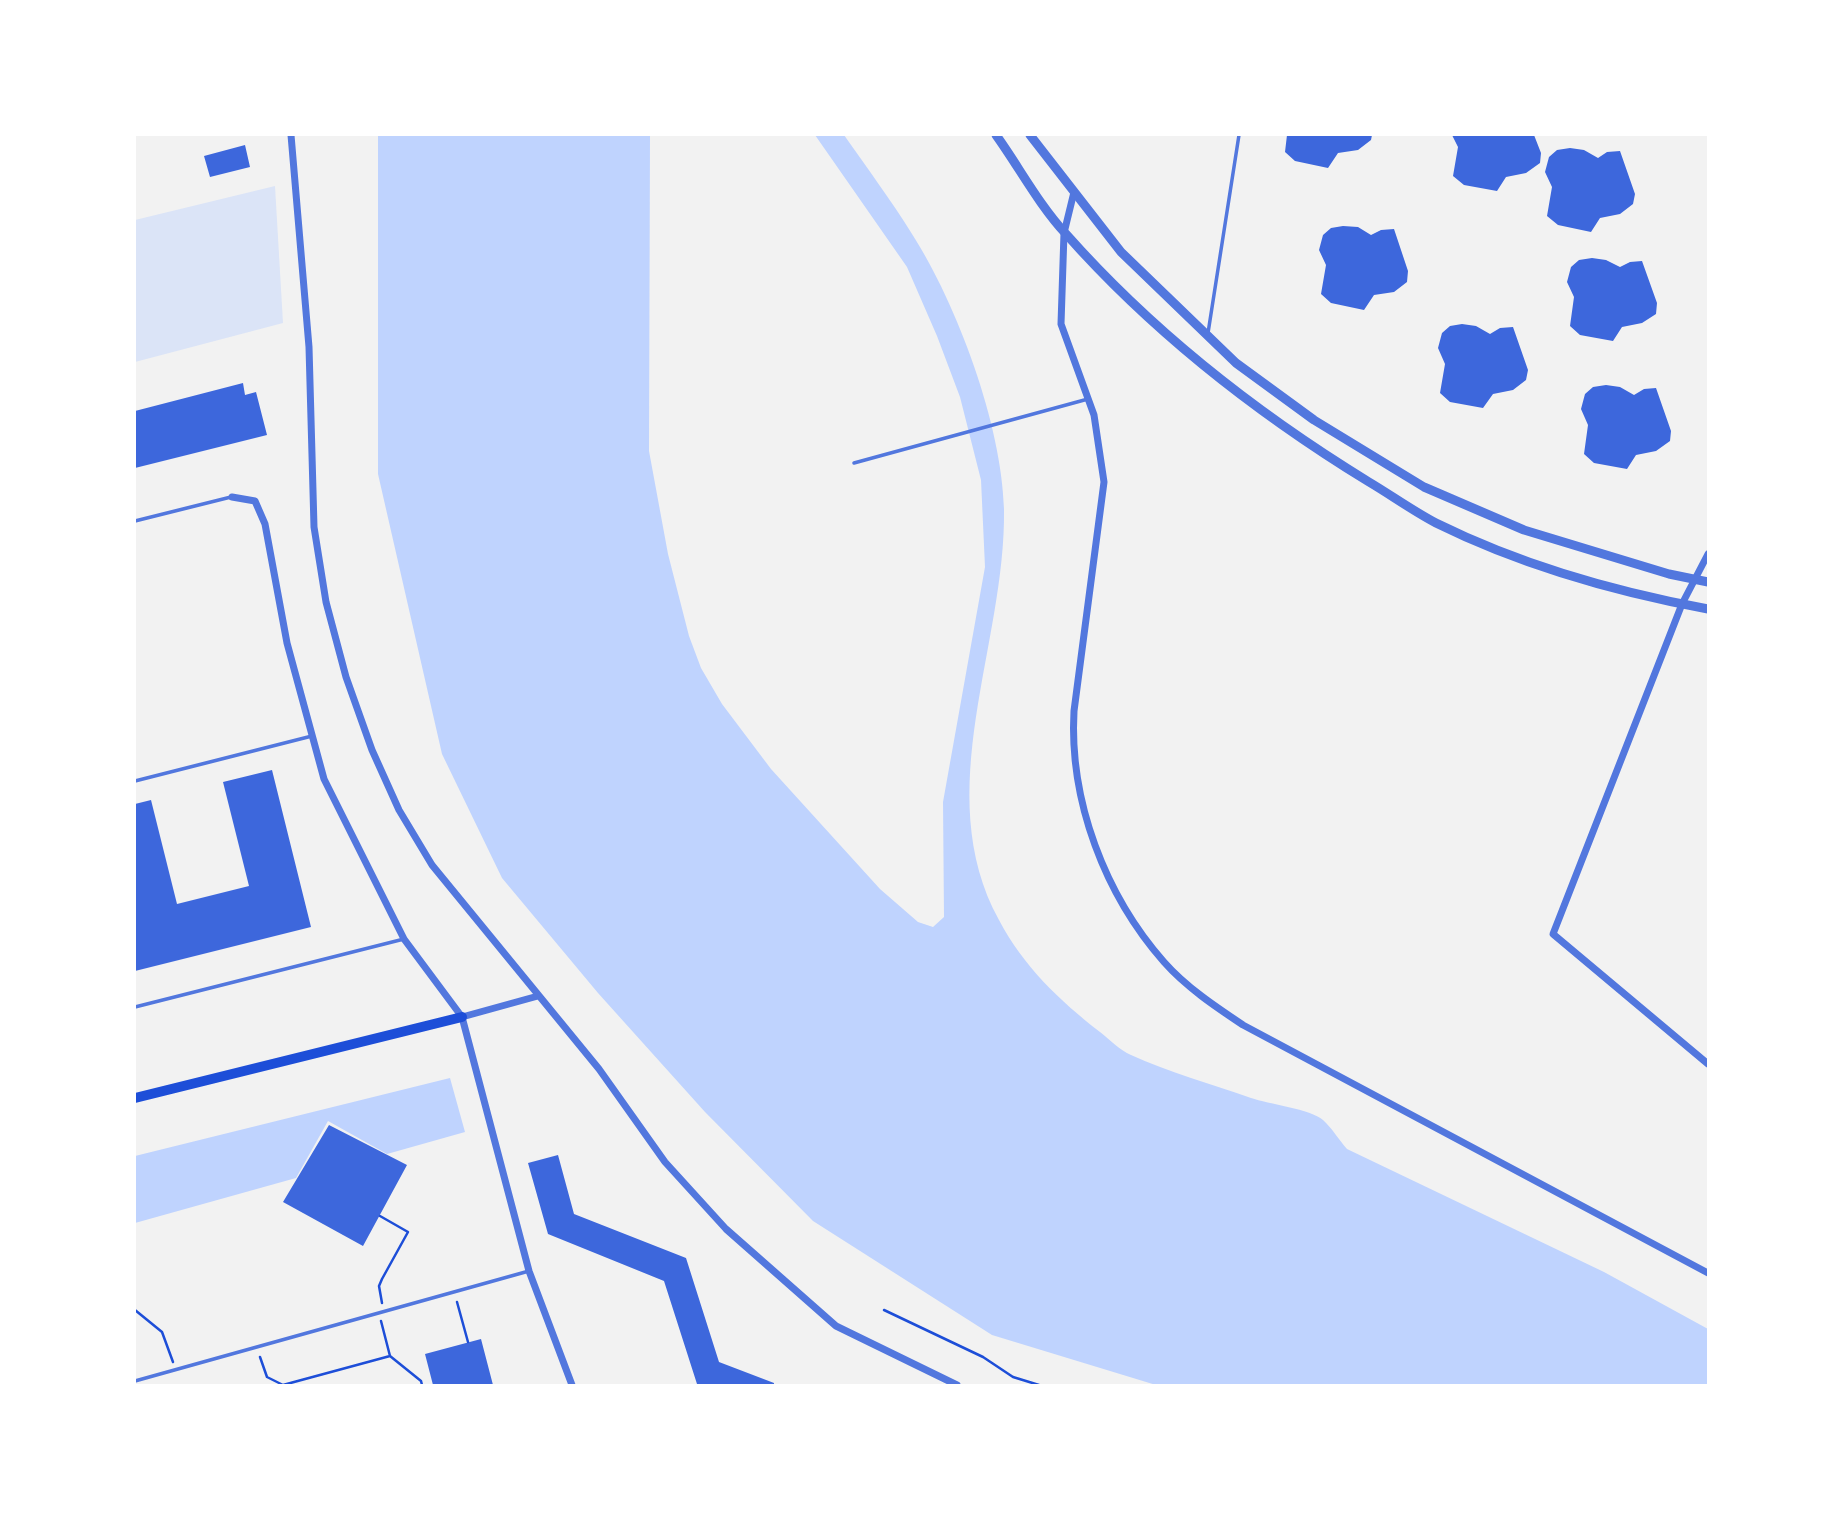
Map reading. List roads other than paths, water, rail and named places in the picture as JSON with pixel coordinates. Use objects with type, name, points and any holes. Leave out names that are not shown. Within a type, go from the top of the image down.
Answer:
[{"type":"main road","points":[[135,1098],[461,1017]]},
{"type":"street","points":[[292,135],[309,346],[314,527],[326,602],[346,677],[372,750],[398,810],[432,865],[599,1069],[664,1162],[734,1237],[836,1326],[957,1385]]},
{"type":"street","points":[[996,135],[1064,233],[1164,330],[1254,405],[1325,455],[1435,523],[1530,564],[1708,609]]},
{"type":"street","points":[[1030,135],[1121,252],[1208,333],[1236,363],[1314,421],[1424,486],[1524,530],[1708,583]]},
{"type":"street","points":[[1074,192],[1064,233],[1062,324],[1094,415],[1104,482],[1074,711],[1072,749],[1086,816],[1103,867],[1124,908],[1164,963],[1207,1001],[1243,1025],[1708,1273]]},
{"type":"street","points":[[232,497],[255,501],[265,524],[287,643],[324,779],[404,939],[461,1017],[529,1271],[572,1385]]},
{"type":"street","points":[[1708,554],[1682,604],[1553,934],[1708,1064]]},
{"type":"street","points":[[461,1017],[538,996]]},
{"type":"lane","points":[[1208,333],[1239,135]]},
{"type":"lane","points":[[854,463],[1088,399]]},
{"type":"lane","points":[[135,521],[232,497]]},
{"type":"lane","points":[[135,781],[312,736]]},
{"type":"lane","points":[[135,1007],[404,939]]},
{"type":"lane","points":[[135,1381],[529,1271]]},
{"type":"water","points":[[378,135],[650,135],[649,451],[668,554],[689,636],[701,668],[722,704],[771,769],[880,889],[918,922],[933,927],[944,917],[943,802],[985,567],[981,480],[960,397],[907,267],[815,135],[844,135],[929,262],[974,366],[995,440],[1004,509],[1001,561],[970,769],[971,821],[979,871],[999,920],[1019,953],[1057,995],[1127,1053],[1251,1098],[1317,1116],[1347,1149],[1604,1272],[1708,1329],[1708,1385],[1156,1385],[992,1335],[813,1221],[705,1112],[598,993],[502,878],[442,754],[378,474]]},
{"type":"water","points":[[450,1078],[465,1132],[387,1154],[328,1121],[296,1178],[135,1223],[135,1156]]}]
